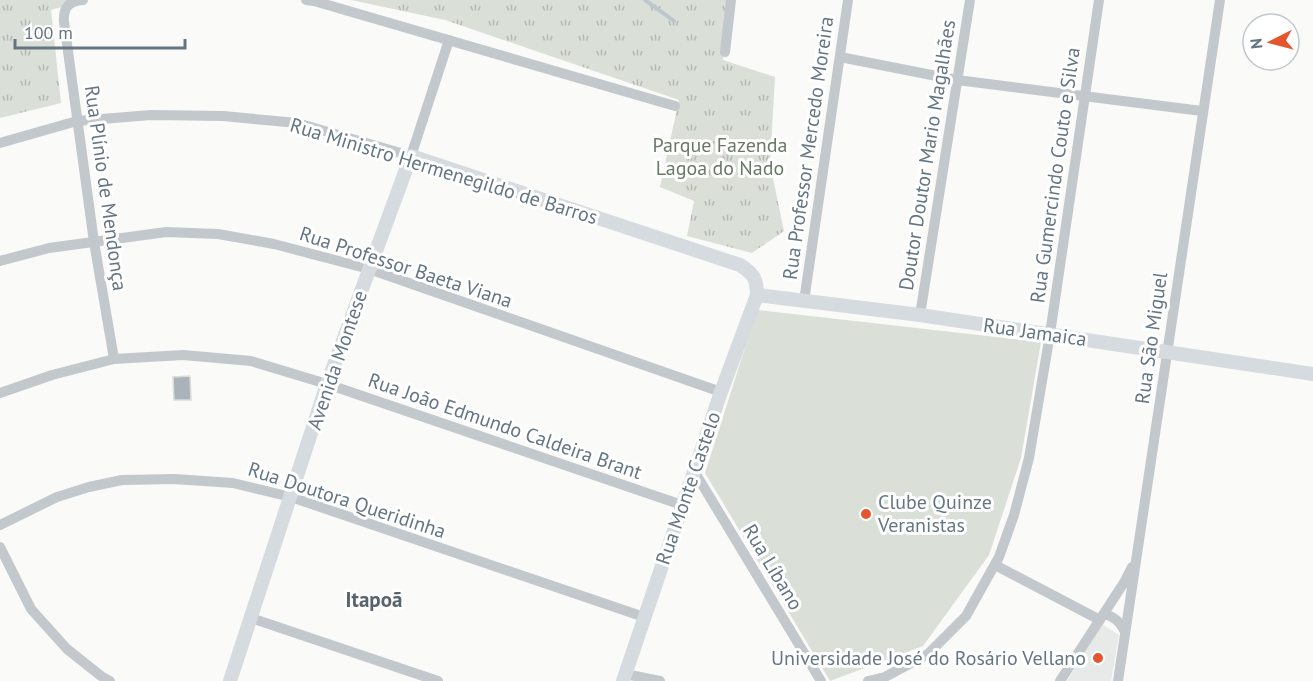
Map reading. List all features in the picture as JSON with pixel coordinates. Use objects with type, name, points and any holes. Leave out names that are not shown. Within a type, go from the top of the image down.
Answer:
[{"type":"street","name":"Rua Plínio de Mendonça","points":[[82,0],[68,5],[64,13],[64,22],[94,242],[114,359]]},
{"type":"street","points":[[306,0],[675,106]]},
{"type":"street","points":[[725,52],[731,0]]},
{"type":"street","name":"Rua Professor Mercedo Moreira","points":[[804,301],[848,0]]},
{"type":"street","name":"Doutor Doutor Mario Magalhães","points":[[920,315],[970,0]]},
{"type":"street","name":"Rua Gumercindo Couto e Silva","points":[[868,681],[885,677],[928,654],[966,616],[999,557],[1014,515],[1029,458],[1050,334],[1099,0]]},
{"type":"street","name":"Rua São Miguel","points":[[1118,681],[1220,0]]},
{"type":"street","name":"Avenida Montese","points":[[230,681],[327,384],[411,156],[449,40]]},
{"type":"street","points":[[840,57],[957,80],[1202,111]]},
{"type":"street","name":"Rua Ministro Hermenegildo de Barros","points":[[0,143],[77,121],[151,115],[224,116],[297,123],[411,156],[740,265],[751,273],[757,283],[757,295]]},
{"type":"street","name":"Rua Professor Baeta Viana","points":[[0,261],[49,248],[166,232],[218,234],[274,244],[369,269],[721,392]]},
{"type":"street","name":"Rua Jamaica","points":[[757,295],[920,315],[1313,374]]},
{"type":"street","name":"Rua Monte Castelo","points":[[624,678],[721,392],[757,295]]},
{"type":"street","name":"Rua João Edmundo Caldeira Brant","points":[[0,393],[52,375],[114,359],[183,355],[250,361],[327,384],[682,505]]},
{"type":"street","name":"Rua Líbano","points":[[694,471],[820,681]]},
{"type":"street","name":"Rua Doutora Queridinha","points":[[0,525],[57,497],[122,480],[233,483],[291,497],[644,617]]},
{"type":"street","points":[[0,547],[31,609],[67,649],[110,681]]},
{"type":"street","points":[[1063,680],[1137,559]]},
{"type":"street","points":[[995,565],[1102,617],[1111,616],[1120,622],[1125,632]]},
{"type":"street","points":[[251,618],[438,681]]},
{"type":"street","points":[[624,678],[660,681]]},
{"type":"shaded area","name":"Universidade José do Rosário Vellano","points":[[1102,624],[1119,635],[1111,681],[1067,681]]},
{"type":"green space","points":[[0,0],[86,0],[51,10],[61,103],[0,118]]},
{"type":"green space","name":"Parque Fazenda Lagoa do Nado","points":[[351,0],[729,0],[723,60],[775,77],[770,164],[784,231],[752,253],[687,236],[694,201],[660,187],[679,100],[445,20]]},
{"type":"green space","name":"Clube Quinze Veranistas","points":[[757,310],[1041,342],[1021,458],[989,555],[923,646],[830,681],[705,473]]},
{"type":"building","points":[[190,376],[191,400],[174,400],[173,377]]},
{"type":"waterway","points":[[645,0],[674,21]]},
{"type":"place","name":"Clube Quinze Veranistas","points":[[866,514]]},
{"type":"place","name":"Universidade José do Rosário Vellano","points":[[1098,658]]},
{"type":"district","name":"Itapoã","points":[[374,600]]}]
